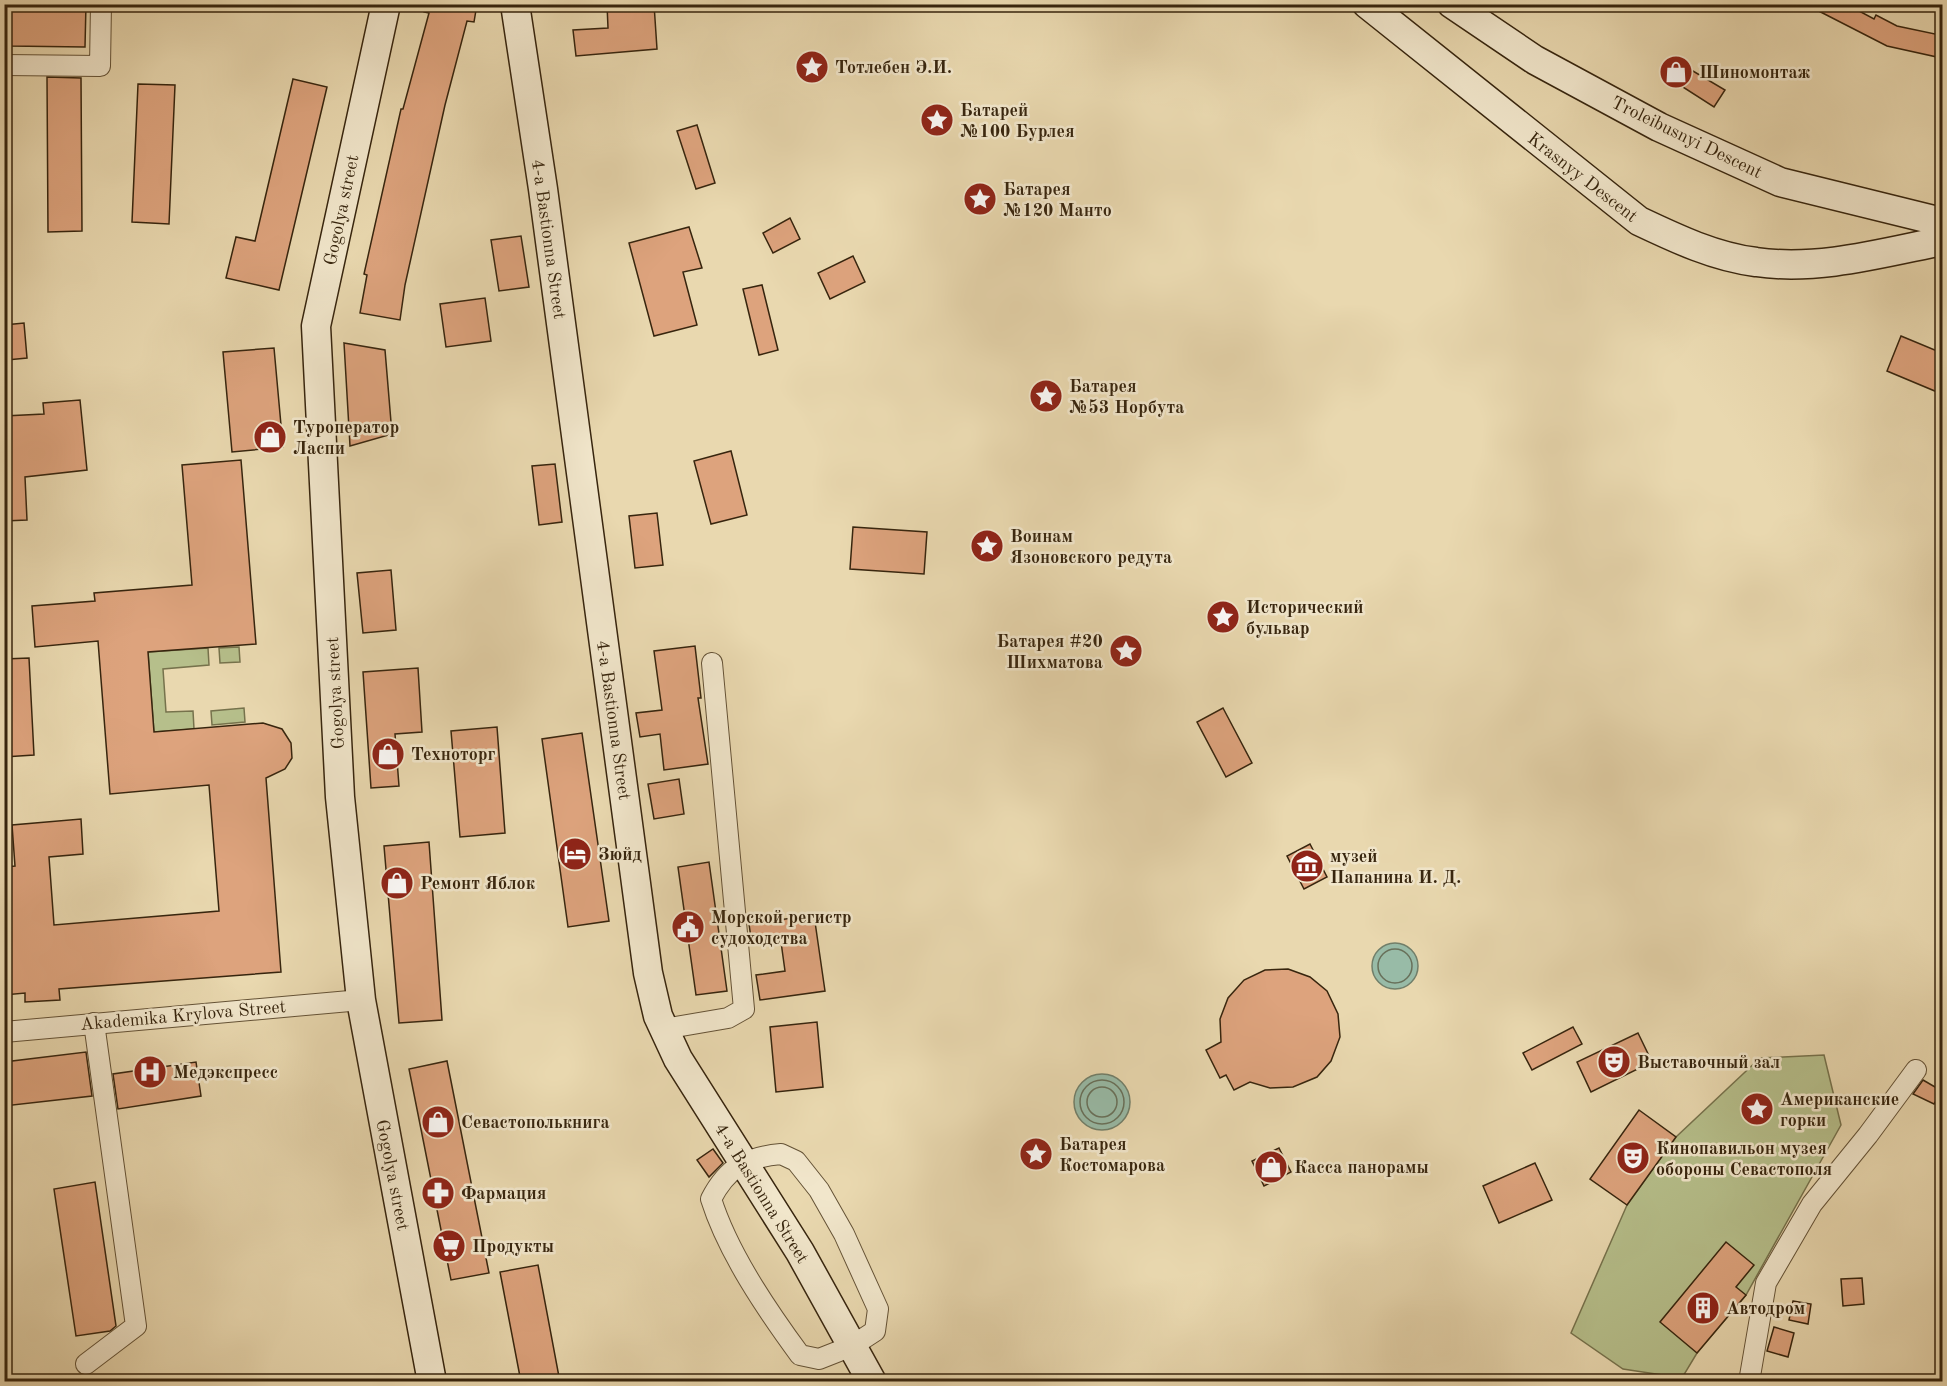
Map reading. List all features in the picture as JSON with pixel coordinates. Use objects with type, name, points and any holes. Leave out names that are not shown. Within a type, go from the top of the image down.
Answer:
[{"type":"main road","name":"Gogolya street","points":[[386,4],[316,326],[340,797],[361,1000],[432,1382]]},
{"type":"main road","name":"4-a Bastionna Street","points":[[515,4],[543,189],[648,973],[658,1016],[678,1059],[800,1252],[872,1382]]},
{"type":"main road","name":"Krasnyy Descent","points":[[1367,4],[1639,221],[1682,242],[1725,256],[1756,262],[1787,264],[1851,259],[1942,241]]},
{"type":"main road","name":"Troleibusnyi Descent","points":[[1452,4],[1535,60],[1659,127],[1780,182],[1942,222]]},
{"type":"street","points":[[4,65],[100,66],[102,4]]},
{"type":"street","points":[[664,1029],[728,1018],[744,1009],[712,663]]},
{"type":"street","name":"Akademika Krylova Street","points":[[4,1032],[361,1000]]},
{"type":"street","points":[[86,1364],[136,1326],[94,1023]]},
{"type":"street","points":[[1749,1382],[1766,1283],[1812,1204],[1868,1135],[1916,1070]]},
{"type":"street","points":[[781,1154],[796,1161],[819,1190],[844,1234],[878,1309],[875,1331],[852,1346],[819,1359],[800,1355],[718,1224],[711,1199],[722,1178],[744,1163],[759,1155],[781,1154]]},
{"type":"shaded area","points":[[239,647],[240,662],[220,663],[219,648]]},
{"type":"shaded area","points":[[208,648],[209,665],[163,669],[166,712],[193,711],[194,729],[154,732],[148,652]]},
{"type":"shaded area","points":[[244,708],[245,722],[212,725],[211,711]]},
{"type":"shaded area","points":[[1824,1055],[1841,1125],[1746,1295],[1697,1353],[1682,1378],[1623,1369],[1571,1333],[1627,1205],[1676,1137],[1760,1058]]},
{"type":"water","points":[[1395,943],[1411,950],[1418,966],[1411,982],[1395,989],[1379,982],[1372,966],[1379,950]]},
{"type":"water","points":[[1096,1074],[1108,1074],[1118,1078],[1126,1086],[1130,1102],[1126,1118],[1118,1126],[1108,1130],[1096,1130],[1086,1126],[1078,1118],[1074,1108],[1074,1096],[1078,1086],[1086,1078]]},
{"type":"building","points":[[10,4],[86,4],[85,47],[9,46]]},
{"type":"building","points":[[425,4],[477,4],[474,22],[467,21],[445,105],[405,285],[400,320],[360,313],[367,275],[364,274],[401,109],[403,109],[429,13],[424,12]]},
{"type":"building","points":[[607,4],[654,4],[657,49],[576,56],[573,30],[608,28]]},
{"type":"building","points":[[1805,4],[1846,4],[1874,19],[1876,15],[1897,26],[1940,35],[1937,57],[1887,46]]},
{"type":"building","points":[[1671,58],[1725,90],[1714,107],[1661,73]]},
{"type":"building","points":[[47,77],[81,78],[82,231],[48,232]]},
{"type":"building","points":[[293,79],[327,87],[279,290],[226,278],[236,237],[255,241]]},
{"type":"building","points":[[138,84],[175,85],[169,224],[132,222]]},
{"type":"building","points":[[697,125],[715,183],[696,189],[677,131]]},
{"type":"building","points":[[790,218],[800,239],[773,253],[763,233]]},
{"type":"building","points":[[689,227],[702,268],[683,272],[697,325],[654,336],[629,243]]},
{"type":"building","points":[[521,236],[529,287],[499,291],[491,240]]},
{"type":"building","points":[[853,256],[865,282],[830,299],[818,273]]},
{"type":"building","points":[[762,285],[778,350],[759,355],[743,289]]},
{"type":"building","points":[[485,298],[491,341],[446,347],[440,304]]},
{"type":"building","points":[[24,323],[27,358],[7,360],[4,325]]},
{"type":"building","points":[[1901,336],[1942,353],[1942,394],[1887,371]]},
{"type":"building","points":[[344,343],[385,350],[392,434],[350,446]]},
{"type":"building","points":[[274,348],[283,447],[232,452],[223,352]]},
{"type":"building","points":[[80,400],[87,470],[25,477],[27,520],[4,521],[4,416],[44,414],[43,403]]},
{"type":"building","points":[[731,451],[747,515],[711,524],[694,461]]},
{"type":"building","points":[[241,460],[256,644],[148,652],[154,732],[263,723],[282,729],[291,743],[292,758],[285,769],[266,778],[281,972],[59,989],[60,1000],[25,1002],[25,993],[4,995],[4,867],[15,866],[12,825],[81,819],[83,854],[49,857],[54,925],[219,911],[209,785],[110,794],[98,641],[35,647],[32,606],[95,601],[94,593],[192,585],[182,465]]},
{"type":"building","points":[[555,464],[562,522],[539,525],[532,466]]},
{"type":"building","points":[[657,513],[663,565],[635,568],[629,516]]},
{"type":"building","points":[[853,527],[927,532],[924,574],[850,569]]},
{"type":"building","points":[[391,570],[396,630],[363,633],[357,573]]},
{"type":"building","points":[[695,646],[701,698],[698,698],[708,764],[664,770],[660,734],[640,737],[636,713],[662,710],[654,651]]},
{"type":"building","points":[[29,658],[34,755],[4,757],[4,659]]},
{"type":"building","points":[[418,668],[422,732],[395,734],[399,786],[371,788],[363,672]]},
{"type":"building","points":[[1223,708],[1252,763],[1226,777],[1197,722]]},
{"type":"building","points":[[497,727],[505,833],[460,837],[451,731]]},
{"type":"building","points":[[582,733],[609,921],[568,927],[542,739]]},
{"type":"building","points":[[679,779],[684,814],[654,819],[648,784]]},
{"type":"building","points":[[429,842],[442,1020],[399,1023],[384,846]]},
{"type":"building","name":"музей Папанина И. Д.","points":[[1310,844],[1327,877],[1304,889],[1287,856]]},
{"type":"building","points":[[709,862],[727,991],[696,995],[678,867]]},
{"type":"building","points":[[814,915],[825,991],[760,1000],[756,975],[785,971],[781,942],[752,945],[749,924]]},
{"type":"building","points":[[1288,969],[1310,977],[1327,991],[1338,1014],[1340,1037],[1331,1061],[1317,1077],[1293,1087],[1270,1088],[1250,1082],[1234,1090],[1226,1075],[1220,1078],[1206,1050],[1221,1042],[1220,1019],[1228,998],[1244,980],[1265,970]]},
{"type":"building","points":[[817,1022],[823,1087],[776,1092],[770,1027]]},
{"type":"building","points":[[1573,1027],[1582,1044],[1532,1070],[1523,1053]]},
{"type":"building","name":"Выставочный зал","points":[[1638,1033],[1652,1062],[1591,1092],[1577,1062]]},
{"type":"building","points":[[86,1052],[92,1096],[4,1106],[4,1062]]},
{"type":"building","points":[[447,1061],[489,1273],[451,1280],[409,1069]]},
{"type":"building","points":[[196,1062],[201,1096],[118,1109],[113,1074]]},
{"type":"building","points":[[1923,1080],[1942,1091],[1934,1104],[1913,1094]]},
{"type":"building","name":"Кинопавильон музея обороны Севастополя","points":[[1639,1110],[1676,1137],[1627,1205],[1590,1179]]},
{"type":"building","name":"Касса панорамы","points":[[1279,1148],[1291,1172],[1264,1186],[1252,1161]]},
{"type":"building","points":[[713,1149],[723,1163],[709,1177],[697,1160]]},
{"type":"building","points":[[1535,1163],[1552,1200],[1499,1223],[1483,1186]]},
{"type":"building","points":[[95,1182],[116,1326],[110,1331],[76,1336],[54,1189]]},
{"type":"building","name":"Автодром","points":[[1726,1242],[1754,1265],[1736,1287],[1746,1295],[1697,1353],[1660,1322]]},
{"type":"building","points":[[538,1265],[560,1382],[521,1382],[500,1272]]},
{"type":"building","points":[[1862,1278],[1864,1304],[1843,1306],[1841,1279]]},
{"type":"building","points":[[1793,1301],[1811,1304],[1808,1324],[1789,1320]]},
{"type":"building","points":[[1774,1327],[1794,1333],[1788,1357],[1767,1351]]},
{"type":"place","name":"Тотлебен Э.И.","points":[[812,67]]},
{"type":"place","name":"Шиномонтаж","points":[[1676,72]]},
{"type":"place","name":"Батарей №100 Бурлея","points":[[937,120]]},
{"type":"place","name":"Батарея №120 Манто","points":[[980,199]]},
{"type":"place","name":"Батарея №53 Норбута","points":[[1046,396]]},
{"type":"place","name":"Туроператор Ласпи","points":[[270,437]]},
{"type":"place","name":"Воинам Язоновского редута","points":[[987,546]]},
{"type":"place","name":"Исторический бульвар","points":[[1223,617]]},
{"type":"place","name":"Батарея #20 Шихматова","points":[[1126,651]]},
{"type":"place","name":"Техноторг","points":[[388,754]]},
{"type":"place","name":"Зюйд","points":[[575,854]]},
{"type":"place","name":"музей Папанина И. Д.","points":[[1307,866]]},
{"type":"place","name":"Ремонт Яблок","points":[[397,883]]},
{"type":"place","name":"Морской регистр судоходства","points":[[688,927]]},
{"type":"place","name":"Выставочный зал","points":[[1614,1062]]},
{"type":"place","name":"Медэкспресс","points":[[150,1072]]},
{"type":"place","name":"Американские горки","points":[[1757,1109]]},
{"type":"place","name":"Севастополькнига","points":[[438,1122]]},
{"type":"place","name":"Батарея Костомарова","points":[[1036,1154]]},
{"type":"place","name":"Кинопавильон музея обороны Севастополя","points":[[1633,1158]]},
{"type":"place","name":"Касса панорамы","points":[[1271,1167]]},
{"type":"place","name":"Фармация","points":[[438,1193]]},
{"type":"place","name":"Продукты","points":[[449,1246]]},
{"type":"place","name":"Автодром","points":[[1703,1308]]}]
